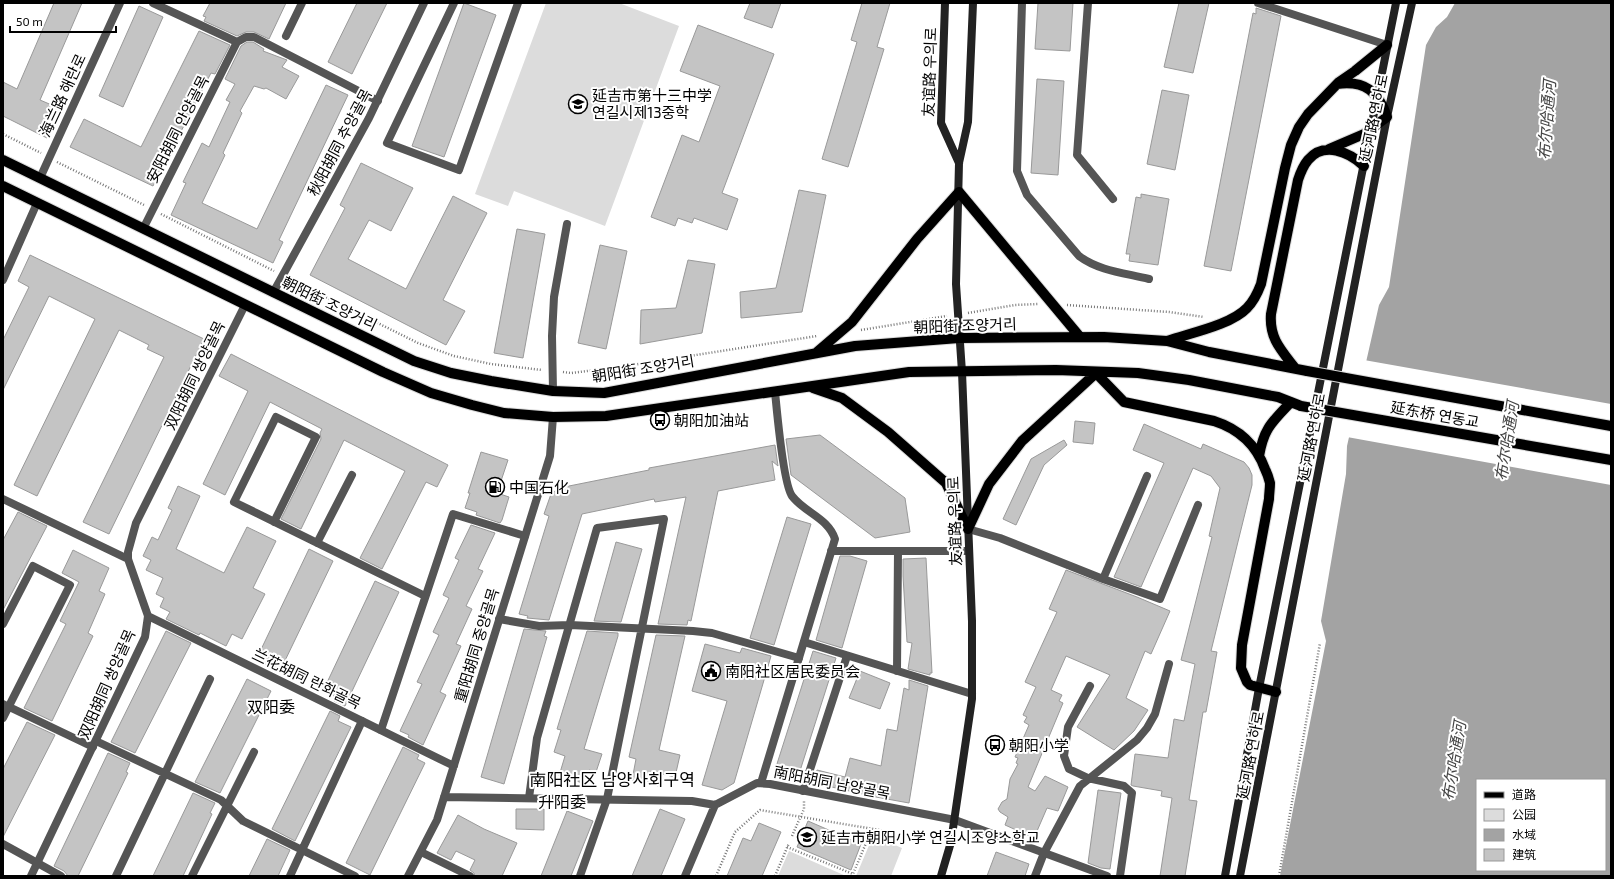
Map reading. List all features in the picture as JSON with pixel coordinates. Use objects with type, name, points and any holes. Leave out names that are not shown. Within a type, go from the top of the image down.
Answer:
[{"type":"main road","name":"友谊路 우의로","points":[[945,3],[940,123],[959,163]]},
{"type":"main road","name":"友谊路 우의로","points":[[942,876],[955,820],[972,694],[972,621],[962,372],[956,284],[959,163],[968,122],[973,3]]},
{"type":"main road","name":"延河路 연하로","points":[[1225,876],[1259,688],[1396,3]]},
{"type":"main road","name":"延河路 연하로","points":[[1240,876],[1387,117],[1412,3]]},
{"type":"main road","points":[[1167,341],[1230,320],[1246,308],[1255,298],[1262,284],[1285,168],[1291,145],[1299,127],[1308,114],[1336,85],[1387,45]]},
{"type":"main road","points":[[1295,368],[1279,348],[1270,326],[1271,314],[1298,180],[1308,160],[1316,154],[1357,137],[1387,117],[1378,96],[1373,92],[1358,84],[1351,83],[1336,85]]},
{"type":"main road","points":[[1323,151],[1335,150],[1343,152],[1357,159],[1364,166]]},
{"type":"main road","name":"朝阳街 조양거리","points":[[3,160],[273,293],[414,360],[443,371],[491,381],[553,391],[604,393],[855,346],[959,338],[1009,339],[1126,337],[1167,341],[1209,352],[1307,371]]},
{"type":"main road","points":[[3,186],[383,372],[431,393],[504,413],[553,417],[606,416],[909,372],[1056,370],[1138,374],[1189,380],[1278,397],[1291,402],[1272,422],[1265,433],[1259,456]]},
{"type":"main road","points":[[817,352],[852,322],[917,239],[959,192],[1080,337]]},
{"type":"main road","name":"延东桥 연동교","points":[[1307,371],[1611,426]]},
{"type":"main road","points":[[1096,373],[1124,402],[1227,425],[1238,431],[1259,456],[1270,482],[1269,499],[1246,622],[1241,668],[1247,682],[1250,685],[1276,692]]},
{"type":"main road","points":[[968,529],[989,484],[1022,441],[1096,373]]},
{"type":"main road","points":[[811,387],[842,398],[888,432],[946,483],[968,529]]},
{"type":"main road","name":"延东桥 연동교","points":[[1291,402],[1301,406],[1611,460]]},
{"type":"street","name":"海兰路 해란로","points":[[40,178],[120,3]]},
{"type":"street","points":[[152,3],[237,42],[246,37],[254,37],[378,101]]},
{"type":"street","points":[[286,36],[302,3]]},
{"type":"street","name":"秋阳胡同 추양골목","points":[[273,293],[378,101],[424,3]]},
{"type":"street","points":[[454,3],[387,143],[459,170],[518,3]]},
{"type":"street","points":[[1022,3],[1017,171],[1027,194],[1079,256],[1089,263],[1101,268],[1149,278]]},
{"type":"street","points":[[1088,3],[1077,155],[1113,199]]},
{"type":"street","points":[[1258,3],[1387,45]]},
{"type":"street","name":"安阳胡同 안양골목","points":[[143,229],[237,42]]},
{"type":"street","points":[[3,280],[38,202]]},
{"type":"street","points":[[553,391],[552,336],[554,297],[567,224]]},
{"type":"street","name":"双阳胡同 쌍양골목","points":[[31,876],[145,637],[148,616],[128,559],[128,552],[136,523],[245,305]]},
{"type":"street","points":[[761,784],[834,539],[832,531],[824,522],[801,506],[791,494],[786,478],[775,392]]},
{"type":"street","name":"重阳胡同 중양골목","points":[[408,876],[437,820],[550,456],[553,417]]},
{"type":"street","points":[[274,522],[316,437],[276,418],[234,502],[274,522],[425,596]]},
{"type":"street","points":[[317,543],[352,475]]},
{"type":"street","points":[[1103,579],[1147,476]]},
{"type":"street","points":[[3,499],[128,559]]},
{"type":"street","points":[[968,529],[1000,538],[1103,579],[1160,599],[1198,505]]},
{"type":"street","points":[[381,730],[453,514],[525,536]]},
{"type":"street","points":[[529,798],[537,738],[597,528],[664,519],[607,799],[580,876]]},
{"type":"street","points":[[831,551],[969,550]]},
{"type":"street","points":[[897,671],[898,551]]},
{"type":"street","points":[[3,624],[33,566],[70,585],[6,706],[3,718]]},
{"type":"street","name":"兰花胡同 란화골목","points":[[148,616],[454,766]]},
{"type":"street","points":[[499,619],[539,626],[570,625],[670,629],[712,633],[799,658]]},
{"type":"street","points":[[804,642],[972,694]]},
{"type":"street","points":[[803,791],[847,656]]},
{"type":"street","points":[[1035,876],[1044,853],[1080,786],[1088,778],[1137,740],[1147,728],[1155,714],[1169,664]]},
{"type":"street","points":[[116,876],[210,679]]},
{"type":"street","points":[[1090,686],[1068,727],[1064,756],[1069,768],[1088,778],[1124,786],[1132,793],[1120,876]]},
{"type":"street","points":[[6,706],[165,774],[227,805],[243,821],[355,876]]},
{"type":"street","points":[[290,876],[362,721]]},
{"type":"street","points":[[192,876],[254,752]]},
{"type":"street","name":"南阳胡同 남양골목","points":[[715,805],[757,783],[803,791],[955,820],[1096,874],[1107,876]]},
{"type":"street","points":[[444,797],[692,801],[715,805],[685,876]]},
{"type":"street","points":[[3,844],[61,876]]},
{"type":"street","points":[[420,852],[470,876]]},
{"type":"path","points":[[3,134],[411,340],[454,356],[491,364],[571,373],[613,368],[817,336]]},
{"type":"path","points":[[841,333],[1015,305],[1052,304],[1169,312],[1209,317]]},
{"type":"path","points":[[1279,876],[1320,642]]},
{"type":"path","points":[[792,836],[804,809],[803,791]]},
{"type":"path","points":[[716,876],[735,832],[760,810],[891,832]]},
{"type":"path","points":[[853,874],[872,829]]},
{"type":"path","points":[[775,876],[789,844]]},
{"type":"path","points":[[787,847],[856,876]]},
{"type":"green space","points":[[546,3],[619,3],[679,26],[605,226],[514,191],[508,206],[475,194]]},
{"type":"green space","points":[[873,836],[902,848],[891,876],[856,876]]},
{"type":"green space","points":[[789,851],[846,876],[778,876]]},
{"type":"water","name":"布尔哈通河","points":[[1455,3],[1611,3],[1611,876],[1280,876],[1326,641],[1321,621],[1346,474],[1347,446],[1379,305],[1389,287],[1426,45],[1436,27],[1447,17]]},
{"type":"pier","points":[[1364,360],[1611,404],[1611,485],[1347,437]]},
{"type":"building","points":[[54,3],[82,3],[40,100],[61,109],[47,138],[3,116],[3,82],[17,89]]},
{"type":"building","points":[[210,3],[286,3],[269,39],[254,32],[246,32],[237,36],[204,21],[206,17],[203,16]]},
{"type":"building","points":[[357,3],[387,3],[352,74],[328,62]]},
{"type":"building","points":[[464,3],[496,15],[444,157],[412,146]]},
{"type":"building","points":[[750,3],[781,3],[772,28],[744,18]]},
{"type":"building","points":[[862,3],[890,3],[877,47],[884,49],[848,167],[822,159],[857,42],[851,40]]},
{"type":"building","points":[[1038,3],[1073,3],[1070,51],[1035,49]]},
{"type":"building","points":[[1179,3],[1209,3],[1193,73],[1164,67]]},
{"type":"building","points":[[139,6],[163,17],[123,107],[99,96]]},
{"type":"building","points":[[1256,8],[1281,16],[1231,271],[1204,266],[1253,13],[1256,14]]},
{"type":"building","points":[[698,25],[774,54],[722,193],[738,199],[727,230],[694,218],[692,223],[678,218],[675,226],[651,217],[682,135],[699,142],[720,86],[680,71]]},
{"type":"building","points":[[199,31],[230,45],[215,74],[211,73],[153,186],[70,147],[84,119],[141,147]]},
{"type":"building","points":[[247,42],[253,42],[264,49],[263,51],[287,60],[282,67],[299,76],[286,99],[266,88],[264,89],[254,86],[240,111],[242,113],[223,153],[225,155],[202,203],[257,229],[326,85],[348,95],[279,240],[283,242],[273,263],[171,215],[186,183],[183,182],[202,143],[209,147],[230,102],[226,100],[235,84],[225,79],[241,46]]},
{"type":"building","points":[[1037,79],[1064,81],[1058,175],[1031,173]]},
{"type":"building","points":[[1162,90],[1189,95],[1175,170],[1147,164]]},
{"type":"building","points":[[361,163],[413,188],[391,231],[369,220],[348,259],[406,289],[453,196],[487,213],[443,300],[465,311],[446,345],[310,275],[345,208],[340,205]]},
{"type":"building","points":[[799,190],[826,195],[802,312],[741,318],[740,292],[776,288]]},
{"type":"building","points":[[1141,194],[1169,199],[1158,265],[1129,261],[1130,254],[1126,254],[1136,197],[1141,198]]},
{"type":"building","points":[[517,229],[545,234],[523,358],[494,353]]},
{"type":"building","points":[[600,245],[627,251],[606,349],[578,343]]},
{"type":"building","points":[[30,255],[204,339],[109,534],[83,522],[164,357],[147,349],[149,345],[119,330],[37,496],[14,485],[95,319],[49,296],[3,390],[3,340],[29,287],[18,281]]},
{"type":"building","points":[[688,260],[715,264],[702,333],[640,344],[641,310],[676,308]]},
{"type":"building","points":[[231,354],[448,465],[437,487],[426,482],[382,569],[360,558],[405,471],[344,440],[301,529],[281,519],[321,439],[320,433],[322,429],[270,402],[225,495],[203,484],[248,391],[219,376]]},
{"type":"building","points":[[1075,421],[1095,423],[1093,444],[1073,442]]},
{"type":"building","points":[[1144,424],[1201,449],[1203,444],[1244,462],[1252,475],[1252,485],[1211,651],[1217,652],[1206,712],[1203,712],[1189,800],[1197,801],[1185,876],[1160,876],[1172,798],[1161,796],[1162,791],[1131,785],[1135,754],[1168,758],[1174,719],[1184,721],[1195,664],[1181,660],[1212,537],[1209,536],[1220,488],[1211,476],[1193,468],[1141,587],[1114,577],[1164,463],[1133,450]]},
{"type":"building","points":[[820,435],[905,498],[910,532],[875,538],[791,475],[786,439]]},
{"type":"building","points":[[1064,440],[1067,445],[1044,465],[1016,525],[1003,519],[1031,459]]},
{"type":"building","points":[[775,445],[778,466],[772,461],[775,480],[718,491],[691,621],[688,620],[687,625],[658,624],[686,497],[655,502],[654,499],[582,514],[549,620],[527,618],[528,616],[519,614],[549,516],[544,514],[551,494],[555,491],[564,487],[649,470],[649,468]]},
{"type":"building","points":[[481,452],[508,460],[497,493],[509,497],[500,523],[476,515],[477,512],[465,508],[470,493],[468,493]]},
{"type":"building","points":[[178,486],[200,496],[176,549],[224,573],[247,527],[276,541],[253,588],[265,594],[242,639],[232,634],[226,646],[166,619],[170,612],[160,607],[164,598],[156,594],[163,578],[146,570],[151,560],[143,556],[152,537],[158,540],[172,510],[168,508]]},
{"type":"building","points":[[18,512],[47,526],[3,610],[3,540]]},
{"type":"building","points":[[787,517],[811,524],[774,645],[750,638]]},
{"type":"building","points":[[471,525],[495,533],[478,569],[483,571],[466,606],[472,609],[456,644],[461,646],[440,692],[446,695],[423,745],[408,737],[409,735],[400,731],[422,684],[417,682],[439,635],[433,632],[449,598],[443,595],[459,560],[455,558]]},
{"type":"building","points":[[616,542],[642,549],[621,622],[594,621]]},
{"type":"building","points":[[309,549],[333,561],[280,671],[256,660]]},
{"type":"building","points":[[73,550],[109,568],[99,591],[105,594],[88,633],[93,636],[52,721],[24,708],[66,624],[60,621],[79,582],[62,573]]},
{"type":"building","points":[[840,556],[850,556],[867,561],[842,648],[816,640]]},
{"type":"building","points":[[926,558],[932,673],[930,673],[930,675],[908,669],[912,643],[907,642],[903,576],[903,559]]},
{"type":"building","points":[[1066,570],[1170,611],[1151,654],[1145,651],[1126,698],[1148,710],[1134,731],[1114,750],[1077,727],[1110,675],[1066,656],[1051,690],[1062,695],[1059,701],[1063,703],[1028,787],[1035,791],[1045,776],[1068,787],[1058,811],[1047,808],[1034,838],[1005,825],[1008,817],[998,809],[1002,802],[1007,799],[1010,779],[1018,764],[1016,763],[1018,758],[1015,757],[1029,725],[1024,722],[1027,717],[1023,715],[1036,687],[1025,682],[1057,612],[1049,609]]},
{"type":"building","points":[[375,581],[399,592],[345,706],[334,701],[336,697],[323,691]]},
{"type":"building","points":[[524,629],[546,631],[544,636],[547,637],[504,784],[481,777]]},
{"type":"building","points":[[166,631],[191,643],[135,753],[111,742]]},
{"type":"building","points":[[587,631],[618,633],[618,636],[584,749],[602,754],[596,772],[589,770],[587,775],[585,774],[583,783],[559,776],[565,756],[554,752],[561,730],[557,729]]},
{"type":"building","points":[[656,635],[685,636],[659,750],[680,755],[675,777],[662,774],[659,786],[632,780],[636,759],[629,757]]},
{"type":"building","points":[[705,644],[740,653],[742,648],[771,656],[734,783],[722,790],[702,785],[727,701],[692,691]]},
{"type":"building","points":[[813,651],[836,658],[799,774],[776,767]]},
{"type":"building","points":[[860,671],[890,683],[880,709],[849,698]]},
{"type":"building","points":[[247,679],[271,691],[220,793],[195,782]]},
{"type":"building","points":[[909,680],[928,686],[909,803],[814,783],[817,770],[845,777],[850,758],[881,766],[887,729],[897,731],[904,688],[909,690]]},
{"type":"building","points":[[330,711],[340,716],[338,721],[351,727],[295,841],[272,829]]},
{"type":"building","points":[[27,722],[55,735],[3,837],[3,769]]},
{"type":"building","points":[[403,747],[419,755],[417,759],[425,763],[370,875],[346,863]]},
{"type":"building","points":[[108,753],[130,763],[126,772],[128,773],[78,876],[68,876],[64,871],[54,866]]},
{"type":"building","points":[[1098,790],[1121,793],[1110,869],[1101,868],[1088,863]]},
{"type":"building","points":[[193,793],[215,803],[210,813],[212,814],[183,876],[153,876]]},
{"type":"building","points":[[516,809],[544,809],[544,830],[516,829]]},
{"type":"building","points":[[660,809],[685,819],[661,876],[632,876]]},
{"type":"building","points":[[567,811],[593,821],[571,876],[541,876]]},
{"type":"building","points":[[458,815],[484,829],[517,843],[502,876],[475,876],[470,870],[475,860],[456,851],[451,860],[437,853]]},
{"type":"building","points":[[808,821],[861,844],[851,870],[797,847]]},
{"type":"building","points":[[759,823],[781,832],[762,876],[727,876],[743,838],[751,841]]},
{"type":"building","points":[[267,839],[290,850],[278,876],[249,876]]},
{"type":"building","points":[[996,852],[1029,864],[1025,876],[987,876]]},
{"type":"place","name":"延吉市第十三中学 연길시제13중학","points":[[578,104]]},
{"type":"place","name":"朝阳加油站","points":[[660,420]]},
{"type":"place","name":"中国石化","points":[[495,487]]},
{"type":"place","name":"南阳社区居民委员会","points":[[711,671]]},
{"type":"place","name":"朝阳小学","points":[[995,745]]},
{"type":"place","name":"延吉市朝阳小学 연길시조양소학교","points":[[807,837]]},
{"type":"district","name":"双阳委","points":[[271,706]]},
{"type":"district","name":"南阳社区 남양사회구역","points":[[612,779]]},
{"type":"district","name":"升阳委","points":[[562,801]]}]
